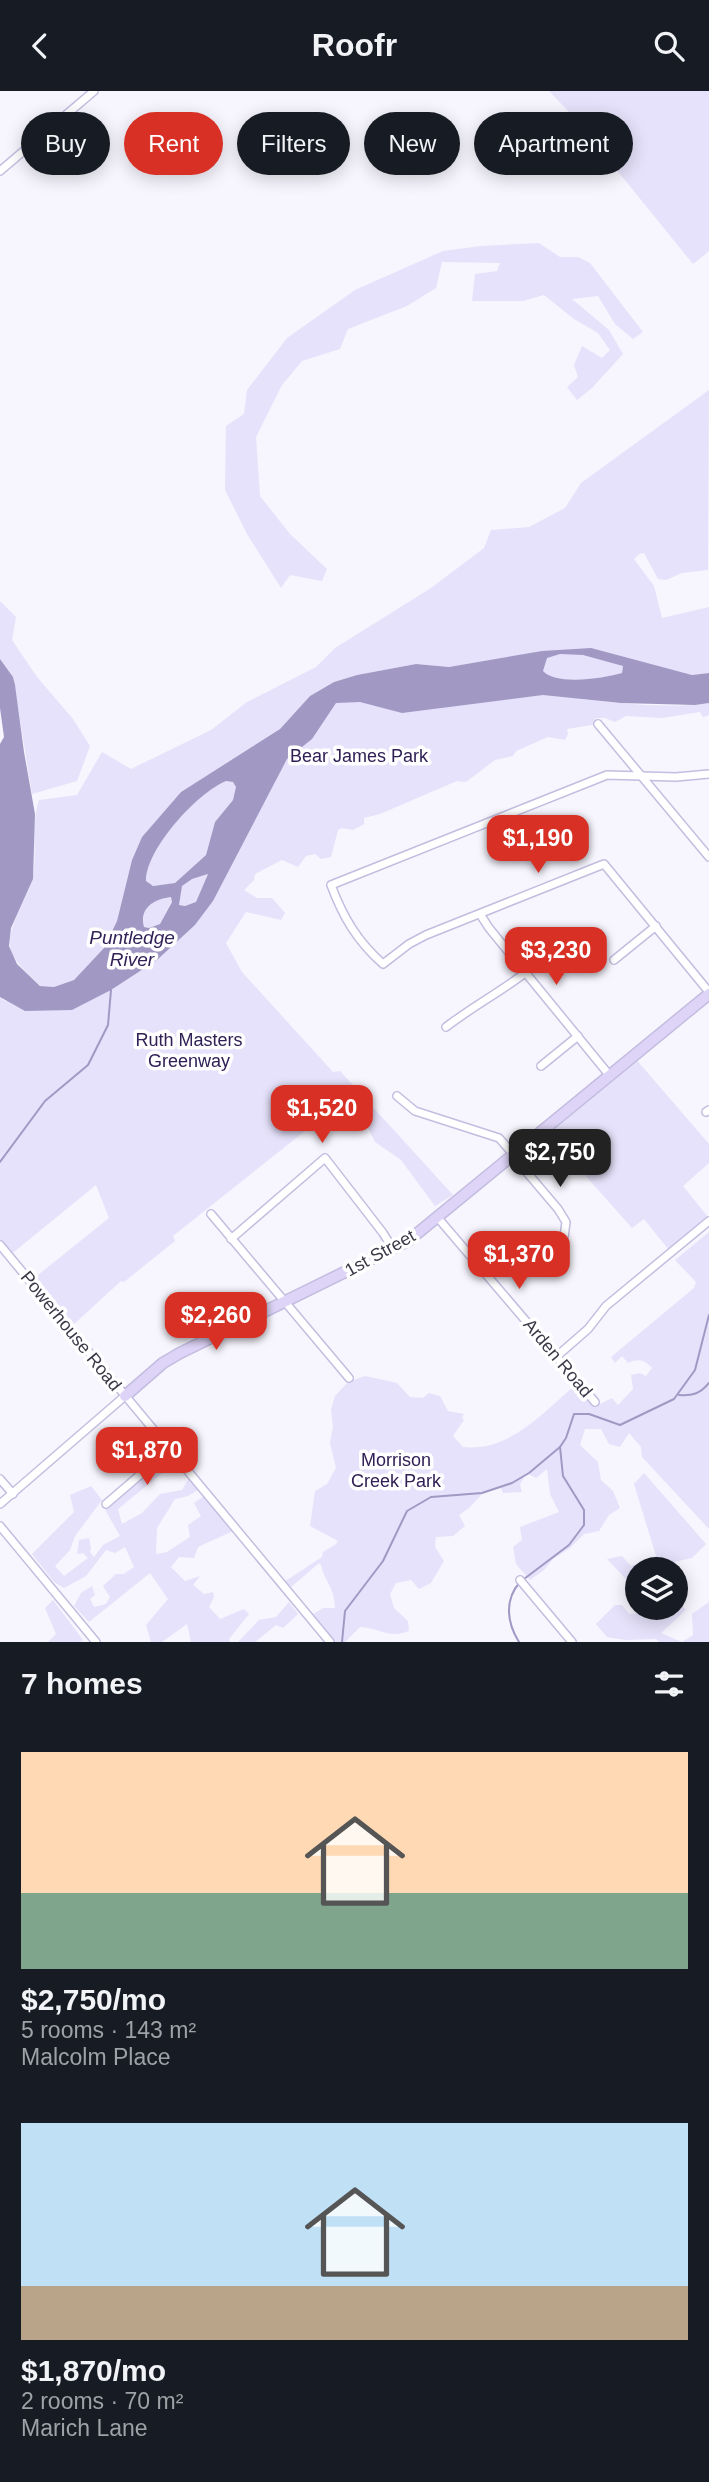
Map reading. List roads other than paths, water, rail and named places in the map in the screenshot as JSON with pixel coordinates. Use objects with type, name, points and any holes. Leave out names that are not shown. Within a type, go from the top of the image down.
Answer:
[{"type":"street","points":[[0,171],[93,91]]},
{"type":"street","points":[[598,724],[709,857]]},
{"type":"street","points":[[709,774],[643,777],[607,775],[331,885],[343,917],[383,964],[426,935],[604,864],[709,993]]},
{"type":"street","points":[[480,914],[610,1076]]},
{"type":"street","points":[[614,960],[656,926]]},
{"type":"street","points":[[446,1027],[525,973]]},
{"type":"street","name":"1st Street","points":[[125,1396],[163,1363],[180,1353],[393,1249],[438,1218],[709,993]]},
{"type":"street","points":[[541,1066],[578,1036]]},
{"type":"street","points":[[397,1096],[415,1111],[499,1138],[558,1209],[566,1222],[564,1237]]},
{"type":"street","points":[[231,1239],[324,1159],[393,1249]]},
{"type":"street","points":[[211,1214],[349,1378]]},
{"type":"street","name":"Arden Road","points":[[438,1218],[595,1402]]},
{"type":"street","points":[[557,1356],[588,1329],[606,1306],[709,1221]]},
{"type":"street","name":"Powerhouse Road","points":[[0,1245],[330,1642]]},
{"type":"street","points":[[0,1504],[125,1396]]},
{"type":"street","points":[[106,1504],[170,1449]]},
{"type":"street","points":[[0,1479],[13,1494]]},
{"type":"street","points":[[0,1526],[96,1642]]},
{"type":"street","points":[[520,1580],[572,1642]]},
{"type":"water","name":"Puntledge River","points":[[591,648],[692,675],[709,673],[709,703],[621,703],[543,695],[402,713],[360,702],[336,703],[312,739],[287,759],[213,901],[195,925],[157,960],[111,990],[72,1010],[25,1011],[0,997],[0,744],[4,737],[0,708],[0,659],[13,677],[15,685],[35,814],[33,879],[11,928],[9,946],[17,964],[40,986],[54,987],[74,980],[104,948],[117,921],[132,860],[142,837],[181,792],[280,729],[310,696],[334,682],[357,675],[416,664],[449,667],[542,651]],"holes":[[[560,654],[583,655],[623,666],[622,673],[593,679],[558,678],[543,671],[547,658]],[[226,781],[233,782],[236,787],[233,800],[215,822],[206,855],[175,883],[153,886],[146,881],[154,854],[188,809],[214,787]],[[208,874],[196,902],[179,905],[182,886],[192,879]],[[171,897],[172,902],[160,924],[144,927],[146,910],[154,902]]]},
{"type":"waterway","points":[[0,1162],[45,1101],[88,1065],[108,1025],[111,990]]},
{"type":"waterway","points":[[342,1642],[345,1611],[383,1561],[407,1511],[431,1497],[482,1493],[512,1483],[529,1473],[560,1447],[574,1414],[589,1414],[620,1425],[674,1399],[695,1370],[709,1315]]},
{"type":"waterway","points":[[679,1395],[696,1393],[709,1383]]},
{"type":"waterway","points":[[524,1579],[569,1545],[584,1525],[584,1510],[563,1476],[560,1447]]},
{"type":"waterway","points":[[519,1642],[512,1627],[509,1604],[520,1582]]},
{"type":"park label","name":"Bear James Park","points":[[359,756]]},
{"type":"park label","name":"Ruth Masters Greenway","points":[[189,1050]]},
{"type":"park label","name":"Morrison Creek Park","points":[[396,1470]]}]
